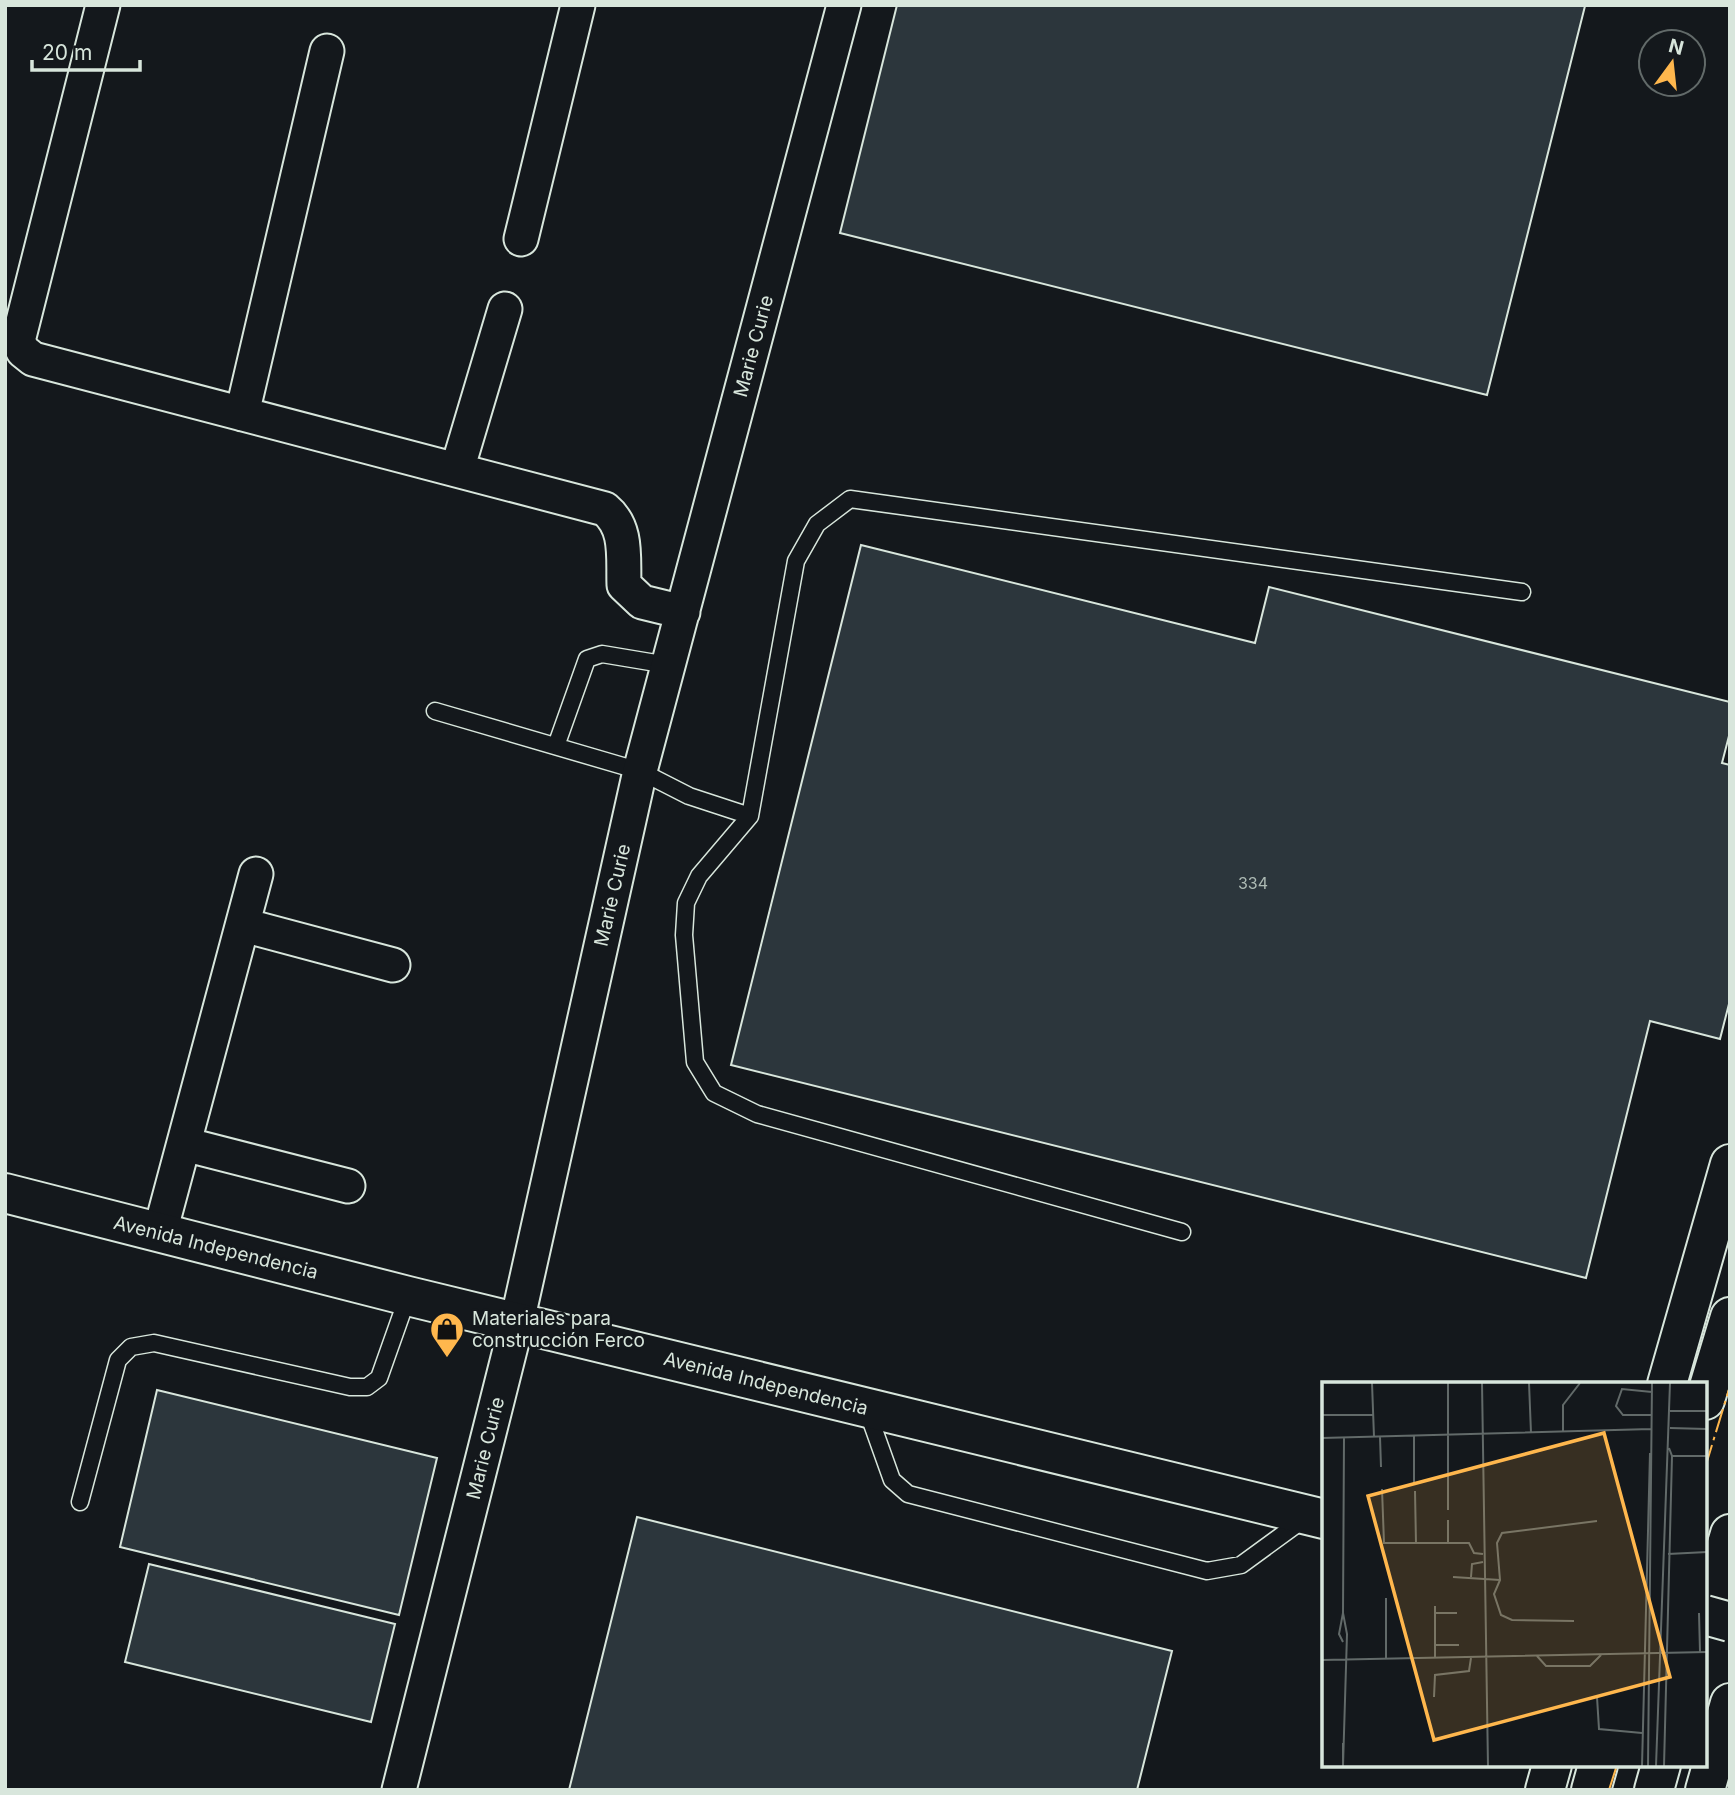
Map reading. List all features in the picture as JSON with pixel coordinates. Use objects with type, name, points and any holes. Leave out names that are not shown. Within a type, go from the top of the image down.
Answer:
[{"type":"main road","points":[[1668,1382],[1730,1164]]},
{"type":"main road","name":"Avenida Independencia","points":[[5,1193],[408,1296],[1316,1518]]},
{"type":"main road","points":[[1707,1393],[1730,1317]]},
{"type":"main road","points":[[1707,1609],[1730,1534]]},
{"type":"main road","points":[[1707,1616],[1730,1622]]},
{"type":"main road","points":[[1705,1790],[1730,1703]]},
{"type":"main road","points":[[1545,1790],[1551,1767]]},
{"type":"main road","points":[[1591,1790],[1597,1767]]},
{"type":"main road","points":[[1654,1790],[1660,1767]]},
{"type":"street","points":[[103,5],[18,341],[23,351],[33,359],[605,509],[615,518],[621,529],[624,585],[642,602],[682,612]]},
{"type":"street","points":[[521,239],[578,5]]},
{"type":"street","name":"Marie Curie","points":[[399,1790],[517,1322],[640,771],[844,5]]},
{"type":"street","points":[[242,414],[327,51]]},
{"type":"street","points":[[457,470],[505,309]]},
{"type":"street","points":[[160,1233],[256,874]]},
{"type":"street","points":[[243,925],[393,965]]},
{"type":"street","points":[[184,1144],[348,1186]]},
{"type":"lane","points":[[1182,1232],[757,1114],[714,1093],[695,1062],[684,935],[686,903],[699,876],[750,817],[796,561],[817,524],[850,499],[1522,592]]},
{"type":"lane","points":[[556,746],[587,659],[602,654],[668,665]]},
{"type":"lane","points":[[435,711],[640,771],[689,796],[750,817]]},
{"type":"lane","points":[[80,1502],[118,1360],[131,1347],[154,1343],[350,1387],[367,1387],[379,1378],[408,1296]]},
{"type":"lane","points":[[866,1408],[892,1480],[908,1494],[1207,1570],[1241,1564],[1316,1518]]},
{"type":"building","points":[[897,5],[1585,6],[1487,395],[840,233]]},
{"type":"building","points":[[861,545],[1255,643],[1269,587],[1730,702],[1730,732],[1722,763],[1730,765],[1730,1000],[1720,1039],[1650,1021],[1586,1278],[731,1065]]},
{"type":"building","points":[[157,1390],[437,1458],[399,1615],[120,1547]]},
{"type":"building","points":[[637,1517],[1172,1651],[1137,1790],[569,1790]]},
{"type":"building","points":[[149,1564],[395,1624],[371,1722],[125,1662]]},
{"type":"power","points":[[1707,1461],[1730,1386]]},
{"type":"power","points":[[1609,1790],[1616,1767]]},
{"type":"place","name":"Materiales para construcción Ferco","points":[[447,1359]]}]
